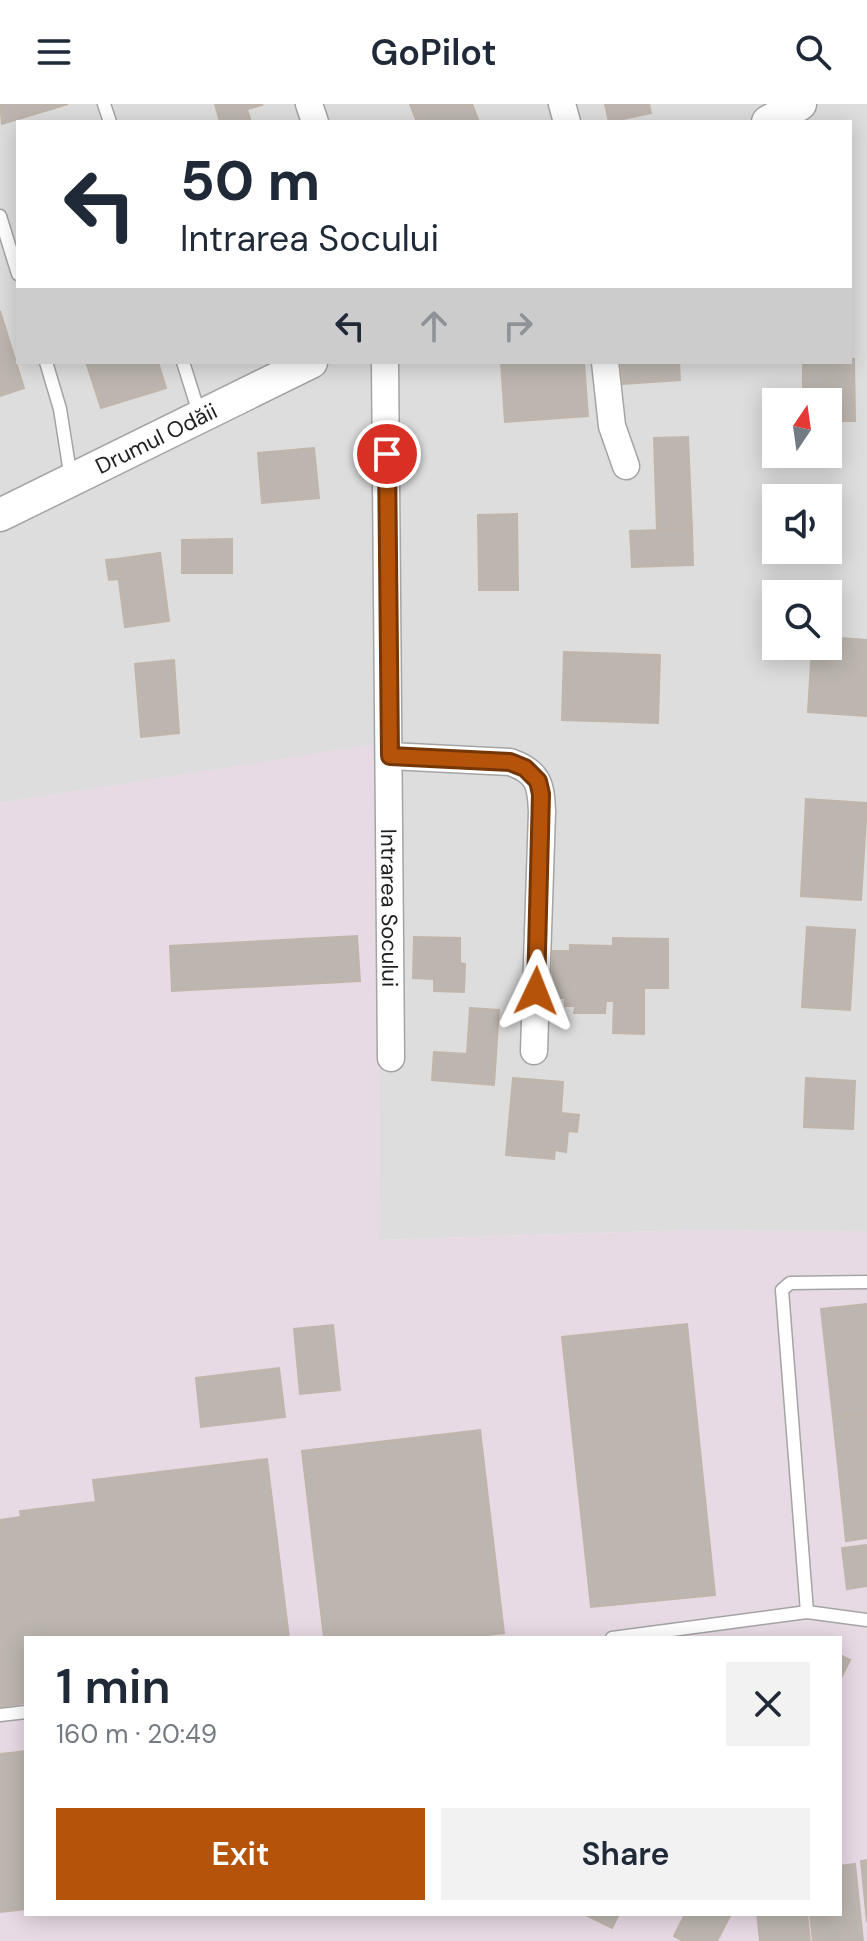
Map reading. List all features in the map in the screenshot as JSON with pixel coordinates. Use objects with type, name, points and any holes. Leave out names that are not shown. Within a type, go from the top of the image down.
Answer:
[{"type":"street","points":[[772,120],[800,104]]},
{"type":"street","name":"Drumul Odăii","points":[[0,515],[307,364]]},
{"type":"street","name":"Intrarea Socului","points":[[385,364],[391,1058]]},
{"type":"street","points":[[605,364],[612,426],[626,466]]},
{"type":"street","points":[[390,756],[510,762],[525,768],[538,781],[542,812],[534,1051]]},
{"type":"lane","points":[[0,216],[16,268]]},
{"type":"lane","points":[[47,364],[60,409],[71,479]]},
{"type":"lane","points":[[184,364],[200,417]]},
{"type":"lane","points":[[807,1612],[782,1290],[790,1283],[867,1282]]},
{"type":"lane","points":[[627,1636],[807,1612],[867,1620]]},
{"type":"lane","points":[[0,1715],[24,1712]]},
{"type":"shaded area","points":[[0,104],[867,104],[867,1231],[690,1230],[379,1240],[378,1011],[383,744],[0,803]]},
{"type":"shaded area","points":[[383,743],[378,1011],[379,1240],[690,1230],[867,1231],[867,1941],[0,1941],[0,803]]},
{"type":"building","points":[[0,104],[68,104],[2,124]]},
{"type":"building","points":[[215,104],[262,105],[247,109],[250,120],[219,120]]},
{"type":"building","points":[[410,104],[472,104],[478,120],[416,120]]},
{"type":"building","points":[[605,104],[649,104],[651,113],[609,120]]},
{"type":"building","points":[[0,311],[24,388],[0,396]]},
{"type":"building","points":[[854,359],[855,421],[842,421],[842,388],[803,388],[803,364],[852,364]]},
{"type":"building","points":[[87,364],[159,364],[166,388],[101,408]]},
{"type":"building","points":[[501,364],[584,364],[588,416],[505,422]]},
{"type":"building","points":[[621,364],[679,364],[680,380],[623,384]]},
{"type":"building","points":[[688,437],[692,529],[657,530],[654,438]]},
{"type":"building","points":[[314,448],[319,498],[262,503],[258,453]]},
{"type":"building","points":[[517,514],[518,590],[479,590],[478,515]]},
{"type":"building","points":[[692,529],[693,565],[632,567],[630,531]]},
{"type":"building","points":[[232,539],[232,573],[182,573],[182,540]]},
{"type":"building","points":[[160,553],[169,621],[125,627],[116,559]]},
{"type":"building","points":[[116,559],[119,579],[109,580],[106,560]]},
{"type":"building","points":[[842,638],[867,640],[867,716],[808,712],[811,660],[842,660]]},
{"type":"building","points":[[564,652],[660,655],[658,723],[562,720]]},
{"type":"building","points":[[174,660],[179,733],[141,737],[135,664]]},
{"type":"building","points":[[806,799],[867,803],[861,900],[801,896]]},
{"type":"building","points":[[807,927],[855,930],[850,1010],[802,1007]]},
{"type":"building","points":[[357,936],[360,981],[172,991],[170,946]]},
{"type":"building","points":[[414,937],[460,938],[460,963],[465,964],[464,992],[434,991],[434,979],[413,978]]},
{"type":"building","points":[[613,938],[668,939],[668,988],[644,988],[644,1034],[613,1033],[614,1001],[606,1001],[605,1013],[574,1013],[575,1006],[565,1006],[565,998],[552,998],[553,951],[570,951],[570,945],[613,946]]},
{"type":"building","points":[[470,1008],[499,1010],[494,1085],[432,1080],[434,1052],[467,1054]]},
{"type":"building","points":[[513,1078],[563,1082],[561,1113],[579,1115],[577,1132],[568,1131],[566,1152],[555,1150],[554,1159],[506,1155]]},
{"type":"building","points":[[806,1078],[855,1081],[853,1129],[804,1127]]},
{"type":"building","points":[[867,1304],[867,1414],[833,1417],[821,1309]]},
{"type":"building","points":[[687,1324],[715,1595],[591,1607],[562,1337]]},
{"type":"building","points":[[333,1325],[340,1390],[300,1394],[294,1329]]},
{"type":"building","points":[[279,1368],[285,1417],[201,1427],[196,1378]]},
{"type":"building","points":[[867,1414],[867,1538],[846,1541],[833,1417]]},
{"type":"building","points":[[480,1430],[504,1633],[477,1636],[324,1636],[302,1451]]},
{"type":"building","points":[[267,1459],[289,1636],[24,1636],[24,1703],[0,1707],[0,1520],[21,1517],[20,1511],[96,1502],[93,1480]]},
{"type":"building","points":[[867,1545],[867,1586],[847,1589],[842,1548]]},
{"type":"building","points":[[842,1656],[850,1660],[842,1676]]},
{"type":"building","points":[[24,1751],[24,1909],[0,1912],[0,1754]]},
{"type":"building","points":[[867,1860],[867,1922],[861,1861]]},
{"type":"building","points":[[855,1864],[863,1941],[813,1941],[810,1916],[842,1916],[842,1866]]},
{"type":"building","points":[[588,1916],[618,1916],[612,1928]]},
{"type":"building","points":[[684,1916],[730,1916],[717,1941],[683,1941],[674,1936]]},
{"type":"building","points":[[757,1916],[807,1916],[810,1941],[760,1941]]},
{"type":"route","points":[[387,454],[390,756],[510,762],[525,768],[538,781],[542,812],[536,991]]}]
